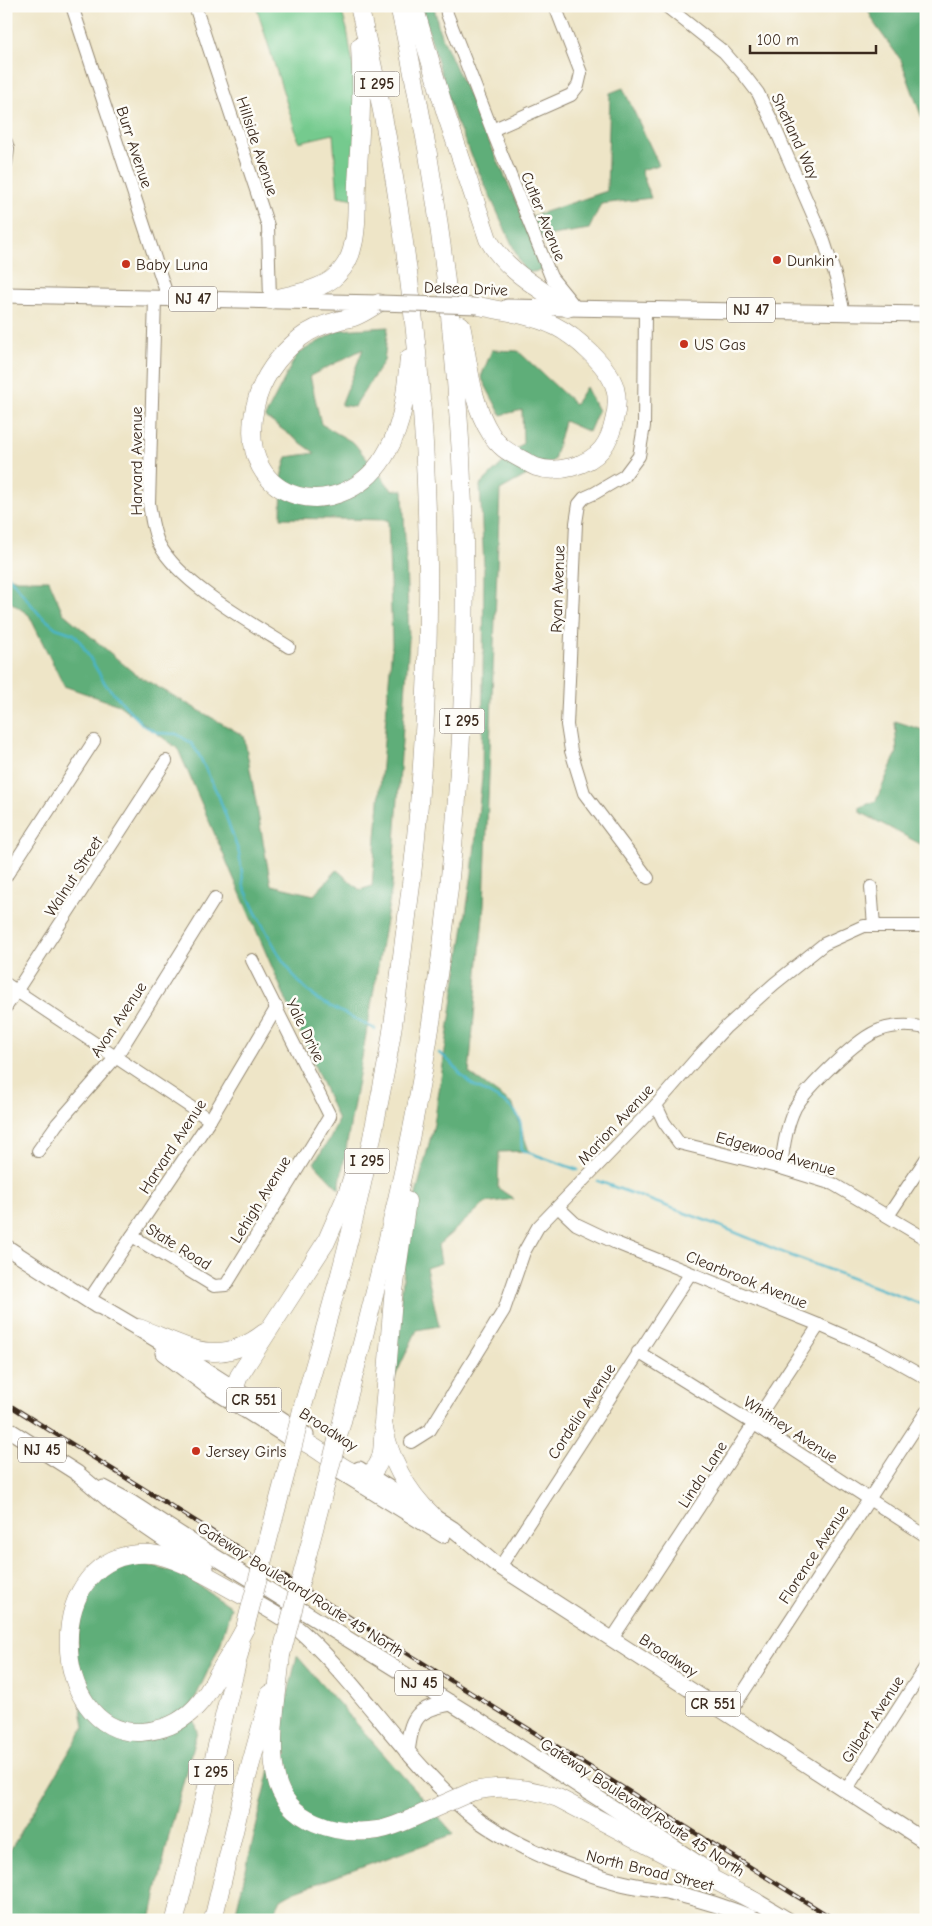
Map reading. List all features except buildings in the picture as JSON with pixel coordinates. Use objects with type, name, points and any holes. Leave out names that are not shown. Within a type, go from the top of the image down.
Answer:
[{"type":"highway","points":[[270,300],[319,286],[329,281],[343,267],[352,251],[355,236],[361,101],[358,6]]},
{"type":"highway","name":"I 295","points":[[175,1918],[245,1628],[344,1258],[362,1183],[386,1064],[412,883],[422,774],[425,713],[427,588],[421,405],[412,310],[393,170],[377,84],[358,6]]},
{"type":"highway","name":"I 295","points":[[213,1920],[245,1785],[326,1483],[395,1207],[428,1044],[443,942],[451,870],[459,773],[463,682],[462,477],[454,354],[446,277],[419,105],[399,6]]},
{"type":"highway","points":[[414,6],[446,114],[488,239],[497,254],[511,269],[572,309]]},
{"type":"highway","points":[[446,277],[459,316],[471,380],[480,415],[492,435],[506,452],[536,467],[560,470],[573,467],[591,458],[601,450],[611,434],[616,415],[617,400],[615,386],[608,374],[580,343],[557,327],[528,316],[478,306]]},
{"type":"highway","points":[[379,303],[356,316],[328,324],[300,338],[274,364],[262,386],[253,418],[254,452],[266,476],[292,495],[312,498],[339,494],[370,474],[385,456],[396,434],[405,398],[412,310]]},
{"type":"highway","points":[[289,1437],[300,1439],[351,1472],[359,1475],[368,1474],[376,1467],[383,1452],[383,1423],[393,1298],[428,1044]]},
{"type":"highway","points":[[243,1408],[236,1397],[235,1387],[239,1376],[274,1324],[334,1227],[347,1194],[386,1064]]},
{"type":"highway","points":[[139,1328],[196,1350],[220,1353],[231,1351],[247,1344],[274,1324]]},
{"type":"highway","points":[[383,1423],[386,1442],[399,1471],[418,1501],[432,1515]]},
{"type":"highway","points":[[244,1596],[167,1556],[130,1554],[112,1559],[99,1568],[84,1584],[77,1597],[72,1610],[68,1640],[69,1653],[79,1691],[101,1721],[113,1728],[135,1732],[160,1730],[174,1724],[196,1708],[213,1684],[245,1628]]},
{"type":"highway","points":[[281,1655],[274,1768],[280,1790],[292,1808],[316,1823],[335,1829],[354,1831],[384,1828],[471,1792],[489,1788],[513,1788],[532,1791],[558,1798],[757,1911]]},
{"type":"main road","name":"Delsea Drive","points":[[6,295],[270,300],[572,309],[926,314]]},
{"type":"main road","name":"Broadway","points":[[6,1247],[89,1300],[139,1328],[235,1387],[453,1529],[497,1565]]},
{"type":"main road","name":"Broadway","points":[[89,1300],[207,1386],[376,1494],[497,1565],[926,1842]]},
{"type":"main road","name":"NJ 45","points":[[6,1428],[77,1472]]},
{"type":"main road","name":"North Broad Street","points":[[77,1472],[121,1510],[244,1596],[305,1635],[350,1682],[407,1752],[449,1797],[482,1822],[536,1852],[575,1870],[620,1883],[670,1892],[723,1907],[757,1911]]},
{"type":"main road","name":"Gateway Boulevard/Route 45 North","points":[[77,1472],[130,1502],[451,1703],[691,1857],[757,1911]]},
{"type":"main road","points":[[407,1752],[411,1730],[417,1716],[433,1706],[451,1703]]},
{"type":"main road","name":"NJ 45","points":[[757,1911],[788,1920]]},
{"type":"street","name":"Burr Avenue","points":[[72,6],[161,298]]},
{"type":"street","name":"Hillside Avenue","points":[[195,6],[268,226],[270,300]]},
{"type":"street","name":"Cutler Avenue","points":[[446,6],[447,14],[551,277],[572,309]]},
{"type":"street","points":[[492,130],[570,95],[578,86],[581,73],[555,6]]},
{"type":"street","name":"Shetland Way","points":[[666,6],[724,52],[746,76],[758,93],[823,238],[836,278],[844,313]]},
{"type":"street","points":[[6,142],[8,149],[6,164]]},
{"type":"street","name":"Harvard Avenue","points":[[161,298],[149,503],[151,522],[159,544],[185,577],[251,624],[289,647]]},
{"type":"street","name":"Ryan Avenue","points":[[645,309],[644,426],[638,456],[624,476],[584,498],[579,504],[576,523],[567,725],[571,751],[584,793],[648,878]]},
{"type":"street","points":[[6,876],[94,741]]},
{"type":"street","name":"Walnut Street","points":[[6,1007],[12,987],[166,761]]},
{"type":"street","points":[[871,887],[874,926]]},
{"type":"street","name":"Avon Avenue","points":[[38,1151],[69,1110],[116,1057],[215,898]]},
{"type":"street","name":"Marion Avenue","points":[[411,1442],[430,1430],[504,1310],[524,1252],[538,1227],[656,1105],[726,1027],[785,974],[824,944],[864,926],[926,926]]},
{"type":"street","name":"Yale Drive","points":[[252,960],[330,1116]]},
{"type":"street","points":[[12,987],[210,1120]]},
{"type":"street","name":"Harvard Avenue","points":[[89,1300],[210,1120],[277,1007]]},
{"type":"street","points":[[781,1168],[785,1140],[795,1109],[837,1061],[866,1037],[880,1030],[902,1026],[926,1028]]},
{"type":"street","name":"Edgewood Avenue","points":[[656,1105],[664,1122],[679,1143],[781,1168],[833,1184],[926,1239]]},
{"type":"street","name":"Lehigh Avenue","points":[[209,1283],[214,1286],[226,1285],[330,1116]]},
{"type":"street","points":[[888,1216],[926,1159]]},
{"type":"street","name":"Clearbrook Avenue","points":[[558,1207],[576,1224],[616,1243],[876,1350],[926,1378]]},
{"type":"street","name":"State Road","points":[[132,1236],[209,1283]]},
{"type":"street","name":"Cordelia Avenue","points":[[497,1565],[690,1274]]},
{"type":"street","name":"Linda Lane","points":[[612,1639],[819,1326]]},
{"type":"street","name":"Whitney Avenue","points":[[638,1352],[754,1424],[926,1536]]},
{"type":"street","name":"Florence Avenue","points":[[729,1714],[926,1412]]},
{"type":"street","name":"Gilbert Avenue","points":[[846,1790],[926,1666]]},
{"type":"street","points":[[723,1907],[737,1920]]},
{"type":"green space","points":[[256,6],[340,6],[347,29],[358,97],[356,199],[338,196],[333,134],[299,142]]},
{"type":"green space","points":[[421,6],[434,6],[439,30],[524,219],[607,191],[610,93],[623,88],[659,165],[641,170],[651,198],[601,204],[589,229],[534,238],[547,270],[525,273],[455,119]]},
{"type":"green space","points":[[866,6],[926,6],[926,129],[901,60],[876,26]]},
{"type":"green space","points":[[388,327],[384,361],[354,407],[341,405],[363,349],[310,376],[321,424],[354,443],[392,490],[403,490],[409,639],[392,886],[339,1189],[314,1163],[331,1137],[338,1120],[178,749],[119,705],[64,686],[29,615],[6,599],[6,576],[17,580],[49,580],[63,613],[135,674],[244,736],[271,885],[314,895],[337,870],[360,890],[372,886],[392,644],[388,520],[281,518],[282,473],[287,457],[315,453],[265,417],[297,354],[339,330]]},
{"type":"green space","points":[[492,350],[518,351],[575,404],[586,387],[598,411],[589,432],[564,421],[554,460],[500,490],[484,905],[469,1073],[513,1105],[529,1151],[499,1152],[498,1188],[514,1199],[485,1203],[438,1245],[441,1263],[426,1268],[439,1326],[417,1330],[391,1385],[410,1218],[434,1124],[472,873],[482,778],[484,567],[480,485],[523,443],[522,410],[501,415],[481,377]]},
{"type":"green space","points":[[895,721],[926,731],[926,847],[860,812],[860,807],[876,801],[897,752]]},
{"type":"green space","points":[[130,1559],[182,1574],[231,1607],[220,1645],[190,1709],[197,1731],[169,1835],[151,1920],[6,1920],[6,1857],[84,1727],[74,1667],[85,1587]]},
{"type":"green space","points":[[297,1656],[454,1834],[293,1892],[281,1899],[271,1920],[234,1920]]},
{"type":"waterway","points":[[6,573],[39,614],[56,628],[74,634],[106,685],[143,725],[158,733],[177,734],[191,743],[198,753],[219,797],[239,853],[244,887],[281,958],[297,980],[318,1000],[375,1029]]},
{"type":"waterway","points":[[439,1053],[448,1059],[470,1083],[514,1110],[521,1124],[522,1150],[578,1170]]},
{"type":"waterway","points":[[598,1181],[926,1306]]},
{"type":"railway","points":[[6,1403],[835,1920]]},
{"type":"place","name":"Dunkin'","points":[[777,260]]},
{"type":"place","name":"Baby Luna","points":[[126,264]]},
{"type":"place","name":"US Gas","points":[[684,344]]},
{"type":"place","name":"Jersey Girls","points":[[196,1451]]}]
